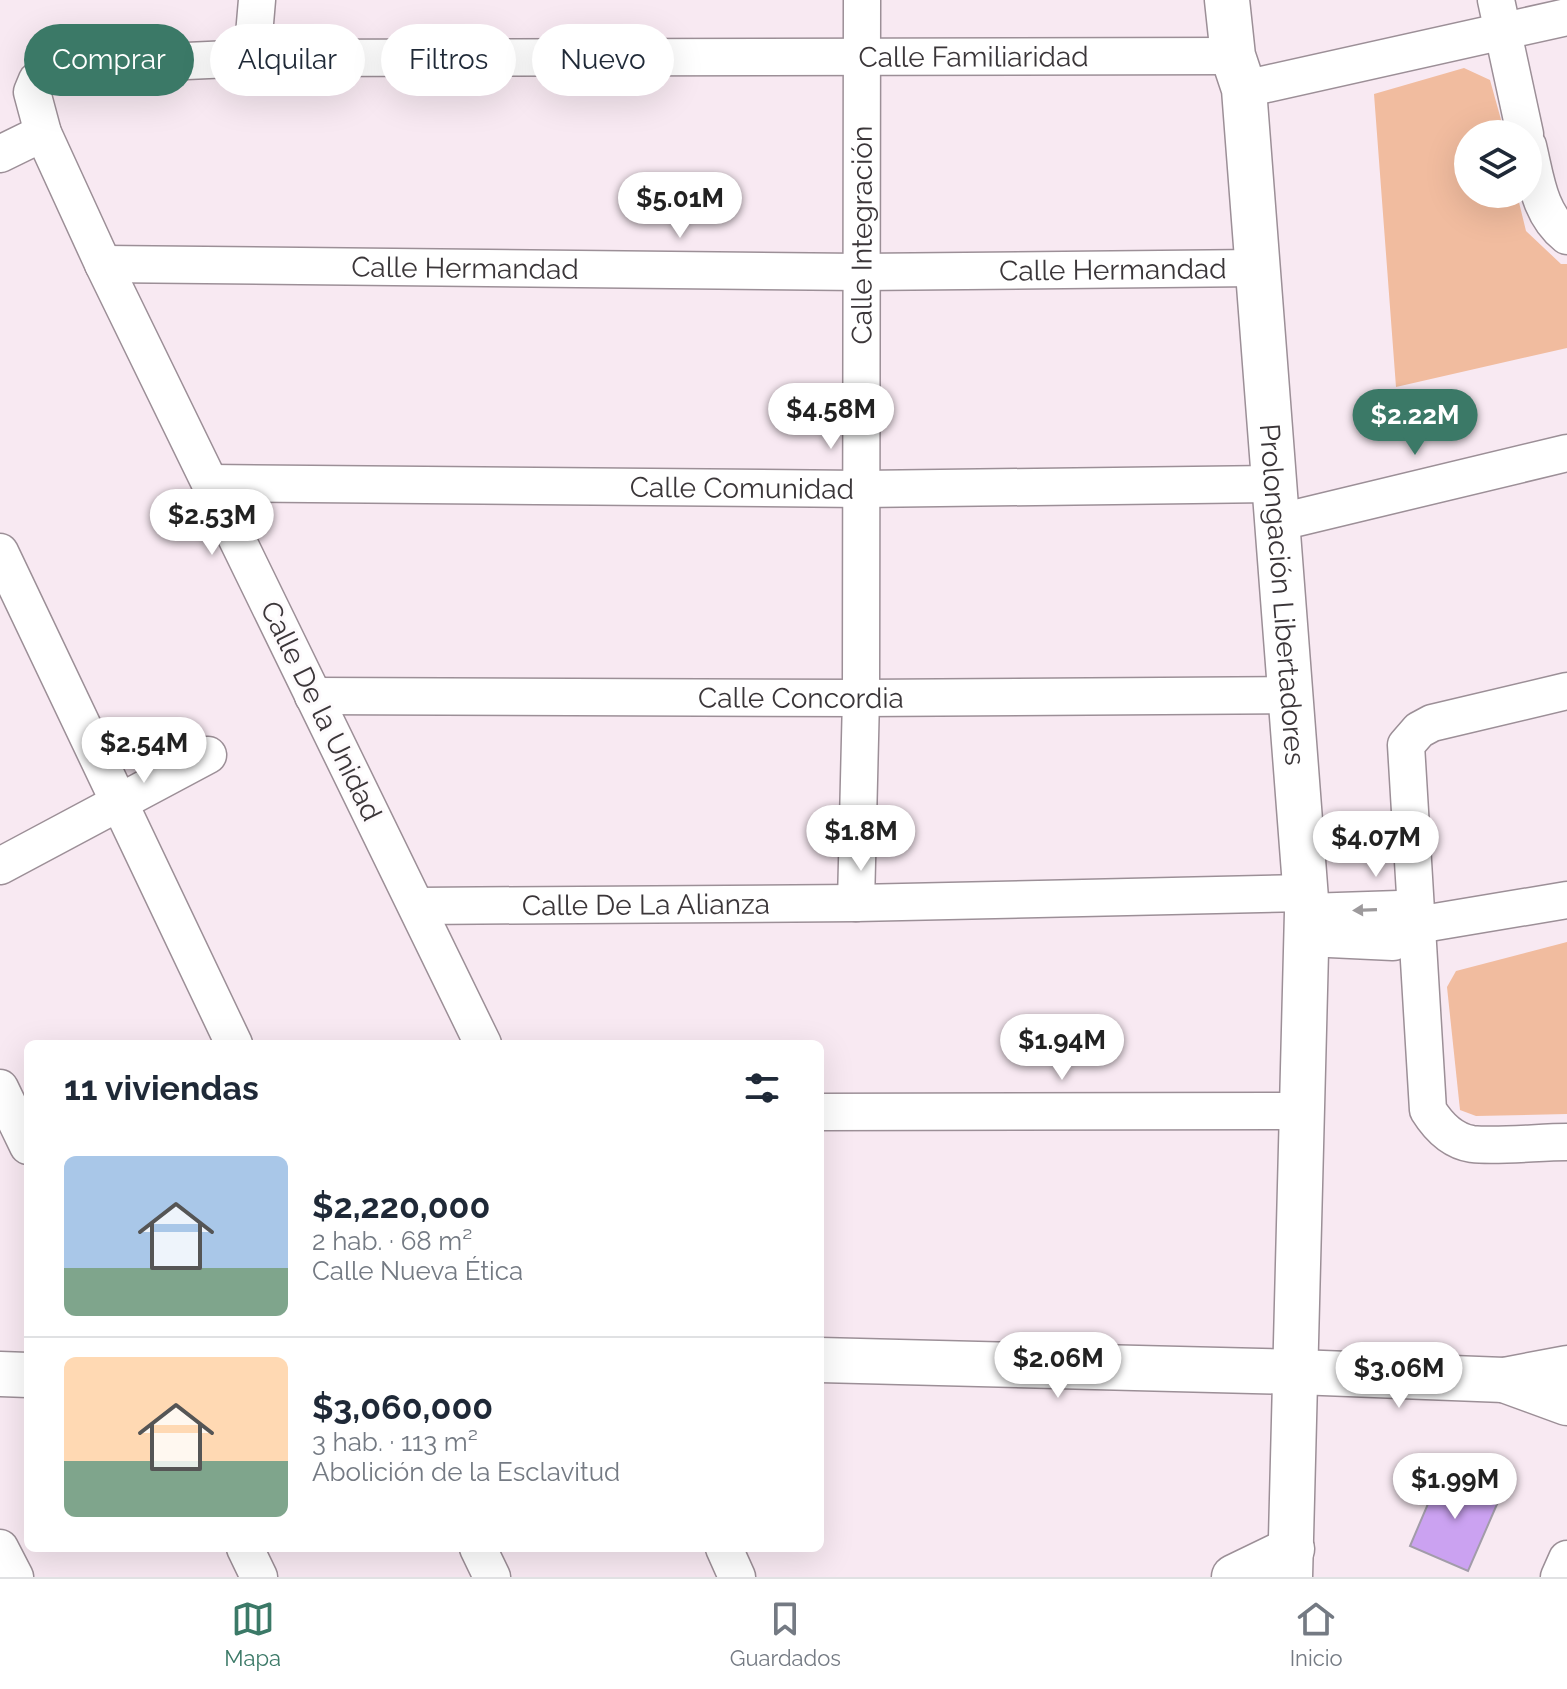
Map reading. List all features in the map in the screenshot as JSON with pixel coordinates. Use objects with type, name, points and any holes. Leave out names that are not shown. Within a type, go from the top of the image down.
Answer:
[{"type":"street","points":[[255,24],[257,0]]},
{"type":"street","name":"Calle Integración","points":[[856,903],[861,698],[862,0]]},
{"type":"street","name":"Prolongación Libertadores","points":[[1227,0],[1238,73],[1257,268],[1307,914],[1291,1563]]},
{"type":"street","points":[[1498,16],[1522,120]]},
{"type":"street","name":"Calle Familiaridad","points":[[365,58],[863,57],[1238,73],[1498,16],[1567,17]]},
{"type":"street","name":"Calle De la Unidad","points":[[33,96],[43,133],[103,264],[481,1040]]},
{"type":"street","points":[[0,154],[43,133]]},
{"type":"street","points":[[1542,206],[1563,233]]},
{"type":"street","name":"Calle Hermandad","points":[[103,264],[860,272],[1257,268]]},
{"type":"street","name":"Calle Comunidad","points":[[210,483],[862,489],[1275,503],[1567,453]]},
{"type":"street","points":[[0,552],[232,1040]]},
{"type":"street","points":[[1567,691],[1432,723],[1419,730],[1406,745],[1428,1110],[1436,1123],[1449,1134],[1470,1144],[1567,1142]]},
{"type":"street","name":"Calle Concordia","points":[[313,696],[861,698],[1290,695]]},
{"type":"street","points":[[0,866],[208,755]]},
{"type":"street","points":[[1417,925],[1567,900]]},
{"type":"street","name":"Calle De La Alianza","points":[[418,906],[856,903],[1307,914],[1399,909],[1417,925]]},
{"type":"street","points":[[0,1088],[24,1138]]},
{"type":"street","points":[[824,1112],[1304,1111]]},
{"type":"street","points":[[824,1360],[1504,1380],[1567,1368]]},
{"type":"street","points":[[0,1374],[24,1375]]},
{"type":"street","points":[[1504,1380],[1567,1403]]},
{"type":"street","points":[[0,1548],[15,1577]]},
{"type":"street","points":[[247,1552],[259,1577]]},
{"type":"street","points":[[480,1552],[492,1577]]},
{"type":"street","points":[[726,1552],[737,1577]]},
{"type":"street","points":[[1559,1577],[1567,1559]]},
{"type":"street","points":[[1234,1577],[1291,1563]]},
{"type":"shaded area","points":[[1464,68],[1490,80],[1501,120],[1454,120],[1454,208],[1520,208],[1526,231],[1561,264],[1567,264],[1567,348],[1396,387],[1374,94]]},
{"type":"shaded area","points":[[1567,942],[1567,1114],[1476,1116],[1460,1110],[1447,987],[1456,971]]},
{"type":"building","points":[[1442,1471],[1501,1495],[1468,1571],[1410,1546]]}]
